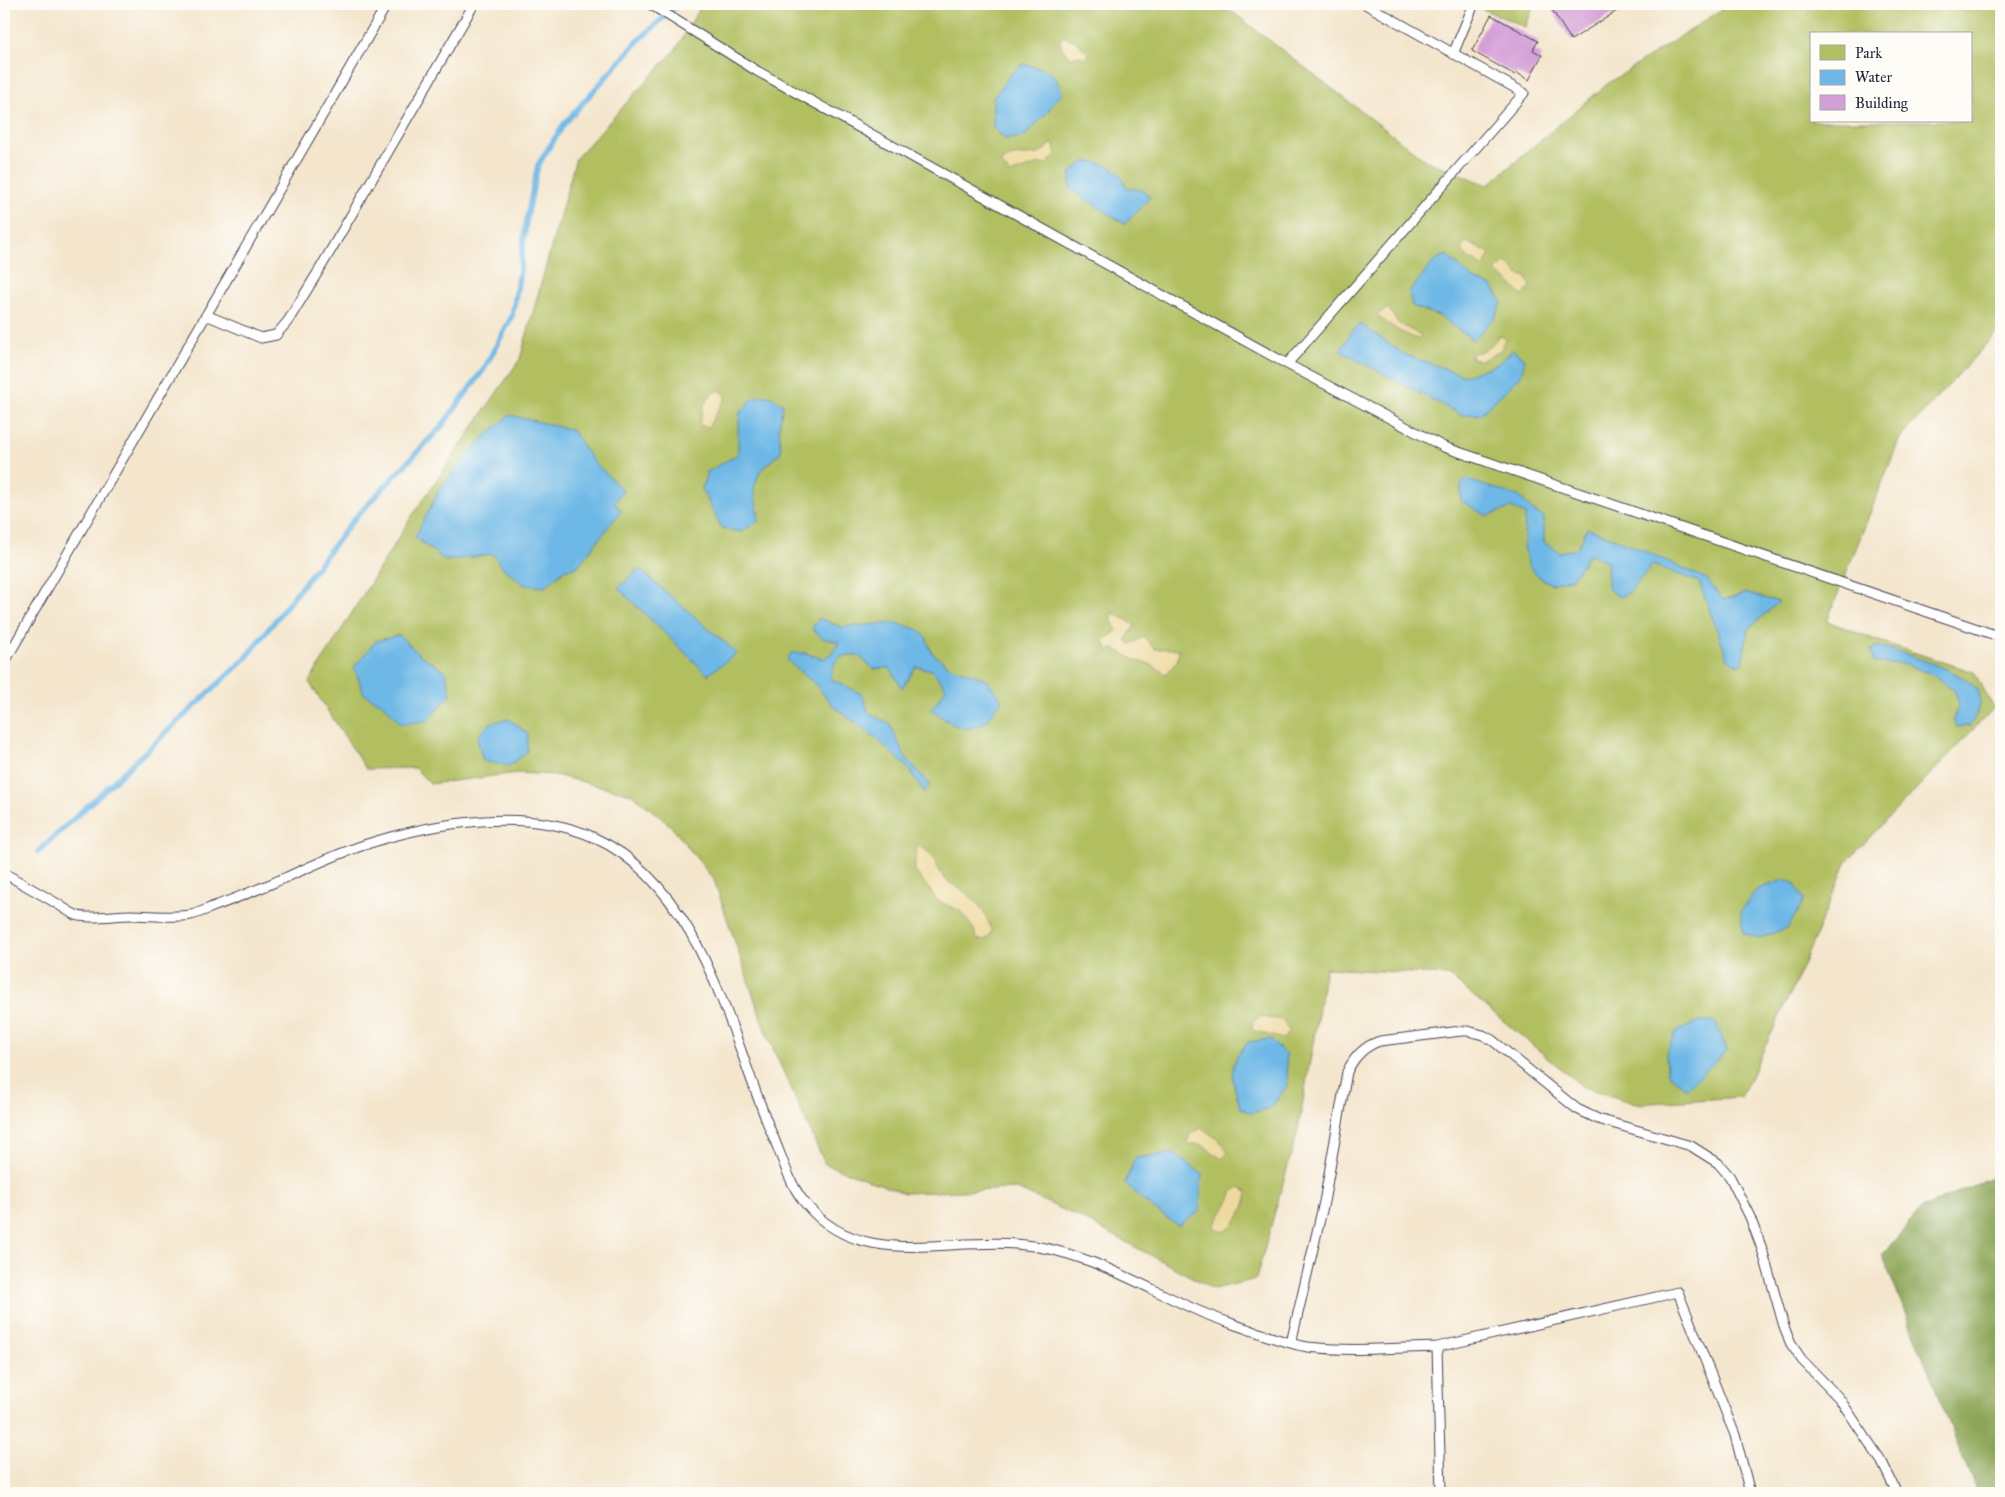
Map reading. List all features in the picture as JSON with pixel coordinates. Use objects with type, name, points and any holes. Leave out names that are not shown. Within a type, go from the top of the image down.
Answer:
[{"type":"lane","points":[[4,663],[387,4]]},
{"type":"lane","points":[[206,314],[261,338],[276,335],[288,321],[321,267],[474,4]]},
{"type":"lane","points":[[1287,364],[1524,93],[1365,4]]},
{"type":"lane","points":[[1453,54],[1474,4]]},
{"type":"lane","points":[[653,6],[757,71],[1287,364],[1444,447],[2001,637]]},
{"type":"lane","points":[[4,873],[78,916],[190,915],[234,899],[366,844],[433,828],[466,823],[541,822],[576,831],[595,838],[624,854],[650,876],[686,924],[705,960],[795,1189],[806,1205],[838,1232],[854,1239],[903,1247],[928,1248],[995,1243],[1039,1246],[1061,1251],[1084,1258],[1204,1314],[1306,1347],[1352,1349],[1437,1347],[1678,1292],[1735,1435],[1750,1493]]},
{"type":"lane","points":[[1291,1343],[1324,1202],[1347,1072],[1351,1064],[1363,1049],[1370,1044],[1380,1041],[1468,1031],[1492,1040],[1578,1109],[1598,1120],[1691,1146],[1718,1163],[1730,1177],[1750,1217],[1762,1249],[1784,1330],[1791,1344],[1802,1360],[1840,1398],[1882,1462],[1897,1493]]},
{"type":"lane","points":[[1437,1347],[1441,1493]]},
{"type":"green space","points":[[702,4],[1222,4],[1425,160],[1488,185],[1606,85],[1730,4],[2001,4],[2001,328],[1900,438],[1827,621],[1876,640],[1974,672],[1994,708],[1847,861],[1795,984],[1741,1097],[1636,1104],[1583,1087],[1448,975],[1326,968],[1298,1130],[1256,1279],[1214,1289],[1079,1217],[1017,1189],[904,1193],[825,1164],[766,1033],[714,880],[671,826],[632,794],[555,775],[517,773],[430,784],[415,768],[366,769],[309,682],[412,516],[520,359],[576,158],[676,49]]},
{"type":"green space","points":[[1482,4],[1535,4],[1525,27],[1480,8]]},
{"type":"green space","points":[[2001,1174],[2001,1493],[1977,1493],[1882,1255],[1923,1207]]},
{"type":"sand","points":[[1062,36],[1074,40],[1089,54],[1084,59],[1081,56],[1071,57],[1066,54],[1060,43]]},
{"type":"sand","points":[[1053,143],[1056,154],[1047,164],[1038,164],[1010,174],[1000,162],[1013,156],[1039,154]]},
{"type":"sand","points":[[1466,242],[1490,253],[1484,267],[1464,254],[1461,247]]},
{"type":"sand","points":[[1506,262],[1518,274],[1526,277],[1531,286],[1522,296],[1495,271]]},
{"type":"sand","points":[[1388,308],[1398,323],[1422,336],[1418,339],[1407,335],[1377,315]]},
{"type":"sand","points":[[1499,335],[1505,339],[1500,351],[1480,361],[1470,358],[1473,353],[1488,348]]},
{"type":"sand","points":[[722,391],[726,397],[708,427],[699,425],[704,405],[714,392]]},
{"type":"sand","points":[[1112,612],[1135,625],[1126,640],[1130,644],[1144,637],[1155,649],[1179,649],[1177,661],[1166,674],[1150,664],[1137,661],[1115,649],[1107,650],[1104,640],[1117,631],[1112,621]]},
{"type":"sand","points":[[918,846],[931,855],[946,880],[967,893],[980,907],[992,931],[987,939],[978,940],[973,928],[960,911],[938,901],[915,871],[915,854]]},
{"type":"sand","points":[[1260,1017],[1283,1020],[1289,1031],[1283,1039],[1252,1030],[1253,1021]]},
{"type":"sand","points":[[1202,1128],[1220,1141],[1228,1152],[1222,1159],[1201,1144],[1187,1144],[1190,1134]]},
{"type":"sand","points":[[1239,1188],[1248,1192],[1243,1210],[1232,1225],[1221,1232],[1214,1228],[1218,1218],[1233,1191]]},
{"type":"water","points":[[1023,64],[1048,71],[1056,79],[1062,93],[1024,137],[1005,139],[993,128],[993,98],[1011,74]]},
{"type":"water","points":[[1086,161],[1101,163],[1111,167],[1120,175],[1127,188],[1142,190],[1150,197],[1125,224],[1070,189],[1071,172]]},
{"type":"water","points":[[1446,255],[1474,279],[1492,286],[1502,302],[1495,318],[1473,340],[1439,316],[1412,306],[1409,292],[1435,260]]},
{"type":"water","points":[[1360,324],[1406,355],[1465,376],[1497,364],[1513,350],[1525,359],[1521,376],[1481,414],[1461,415],[1340,351],[1353,330]]},
{"type":"water","points":[[756,396],[771,396],[783,404],[779,427],[781,452],[760,471],[754,488],[759,521],[740,532],[722,528],[702,489],[707,472],[738,454],[740,412]]},
{"type":"water","points":[[510,415],[572,430],[593,461],[623,490],[614,504],[622,510],[577,567],[564,570],[545,587],[525,585],[503,568],[493,554],[446,561],[415,537],[440,488],[483,438]]},
{"type":"water","points":[[1465,479],[1520,497],[1532,510],[1544,517],[1544,542],[1559,552],[1577,549],[1587,528],[1631,545],[1707,579],[1723,600],[1745,593],[1779,602],[1748,629],[1742,664],[1737,665],[1728,659],[1699,582],[1652,565],[1629,593],[1619,597],[1608,589],[1607,562],[1589,553],[1573,578],[1551,584],[1534,573],[1527,560],[1524,545],[1525,514],[1511,508],[1487,516],[1461,501],[1461,485]]},
{"type":"water","points":[[639,569],[737,653],[708,675],[618,588]]},
{"type":"water","points":[[819,618],[841,627],[896,623],[917,629],[926,637],[932,653],[949,666],[986,679],[1002,700],[982,724],[968,728],[961,727],[948,722],[930,708],[937,702],[946,688],[932,670],[916,667],[902,688],[890,668],[873,669],[858,655],[845,656],[838,659],[831,679],[862,694],[869,713],[890,724],[904,755],[930,785],[924,792],[909,769],[874,736],[833,706],[817,686],[787,660],[791,653],[805,653],[823,659],[832,653],[839,642],[822,638],[812,629]]},
{"type":"water","points":[[399,635],[420,655],[445,671],[451,694],[427,721],[401,724],[385,706],[364,694],[354,667],[376,641]]},
{"type":"water","points":[[1878,646],[1949,670],[1973,685],[1979,693],[1980,702],[1970,726],[1957,727],[1953,718],[1959,706],[1955,691],[1935,676],[1906,664],[1874,663],[1871,650]]},
{"type":"water","points":[[509,719],[528,734],[527,752],[509,766],[483,761],[477,738],[490,723]]},
{"type":"water","points":[[1783,880],[1794,883],[1804,900],[1788,928],[1759,938],[1743,933],[1741,911],[1756,890]]},
{"type":"water","points":[[1715,1021],[1727,1050],[1686,1089],[1667,1073],[1666,1053],[1676,1032],[1698,1022]]},
{"type":"water","points":[[1270,1039],[1286,1055],[1288,1084],[1271,1108],[1250,1113],[1240,1107],[1233,1080],[1233,1066],[1248,1042]]},
{"type":"water","points":[[1173,1153],[1202,1174],[1200,1211],[1178,1226],[1146,1203],[1125,1183],[1135,1158]]},
{"type":"building","points":[[1562,4],[1628,4],[1571,40],[1552,10]]},
{"type":"building","points":[[1491,15],[1538,41],[1533,50],[1542,55],[1529,80],[1517,73],[1515,75],[1472,51]]},
{"type":"waterway","points":[[38,852],[246,658],[354,519],[442,426],[484,369],[512,316],[526,221],[538,165],[564,124],[638,41],[675,7]]}]
